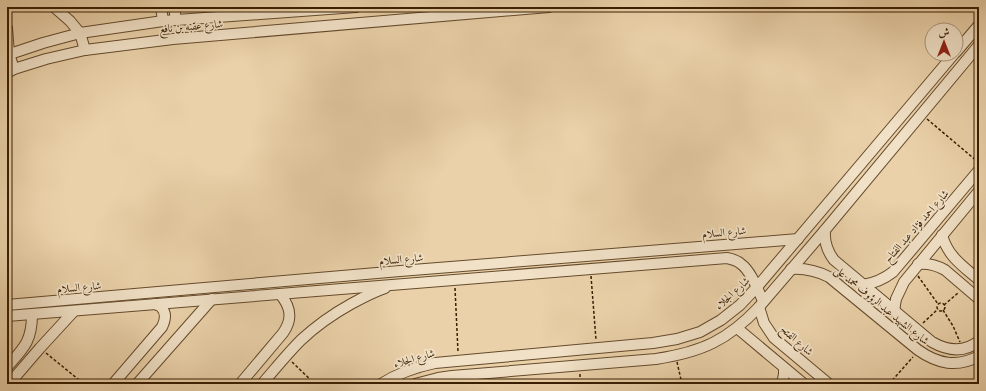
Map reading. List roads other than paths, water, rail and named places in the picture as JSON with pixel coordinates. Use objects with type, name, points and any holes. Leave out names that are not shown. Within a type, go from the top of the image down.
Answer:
[{"type":"street","points":[[54,7],[80,33],[85,50]]},
{"type":"street","points":[[161,7],[163,22]]},
{"type":"street","points":[[174,7],[176,20]]},
{"type":"street","name":"شارع عقبه بن نافع","points":[[8,55],[43,43],[80,33],[242,11],[356,7]]},
{"type":"street","name":"شارع عقبه بن نافع","points":[[11,71],[46,59],[85,50],[173,39],[506,9],[547,7]]},
{"type":"street","name":"شارع الجلاء","points":[[964,42],[979,25]]},
{"type":"street","points":[[7,28],[8,55],[11,71]]},
{"type":"street","points":[[421,383],[438,378],[460,375],[676,356],[709,345],[724,337],[737,328],[761,304],[825,230],[979,45]]},
{"type":"street","name":"شارع الجلاء","points":[[381,384],[406,371],[426,365],[458,360],[653,343],[677,339],[700,332],[722,320],[740,305],[757,287],[947,62]]},
{"type":"street","name":"شارع احمد فؤاد عبد الفتاح","points":[[863,285],[882,280],[893,272],[979,169]]},
{"type":"street","points":[[894,311],[896,299],[904,282],[979,191]]},
{"type":"street","name":"شارع الشهيد عبد الرؤوف محمد على","points":[[825,230],[826,243],[830,255],[839,265],[932,342],[946,349],[952,350],[970,347],[979,341]]},
{"type":"street","points":[[942,235],[952,256],[979,280]]},
{"type":"street","name":"شارع السلام","points":[[7,305],[798,238]]},
{"type":"street","points":[[7,316],[727,258],[735,260],[745,267],[757,287]]},
{"type":"street","points":[[916,267],[929,264],[940,267],[979,299]]},
{"type":"street","name":"شارع الشهيد عبد الرؤوف محمد على","points":[[791,269],[811,270],[829,277],[920,352],[935,360],[949,363],[964,362],[979,356]]},
{"type":"street","points":[[400,271],[401,284]]},
{"type":"street","points":[[262,384],[302,340],[338,311],[379,290],[401,284]]},
{"type":"street","name":"شارع الفتح","points":[[757,287],[764,323],[774,338],[829,384]]},
{"type":"street","points":[[240,384],[287,328],[289,322],[289,310],[284,298],[280,294]]},
{"type":"street","points":[[137,384],[212,299]]},
{"type":"street","points":[[113,384],[162,327],[166,317],[162,307],[155,304]]},
{"type":"street","points":[[9,384],[74,311]]},
{"type":"street","points":[[7,367],[27,342],[31,329],[32,314]]},
{"type":"street","points":[[737,328],[804,384]]},
{"type":"street","points":[[920,352],[932,342]]},
{"type":"street","points":[[421,383],[426,365]]},
{"type":"street","points":[[782,384],[784,368]]},
{"type":"street","points":[[451,384],[460,375]]}]
